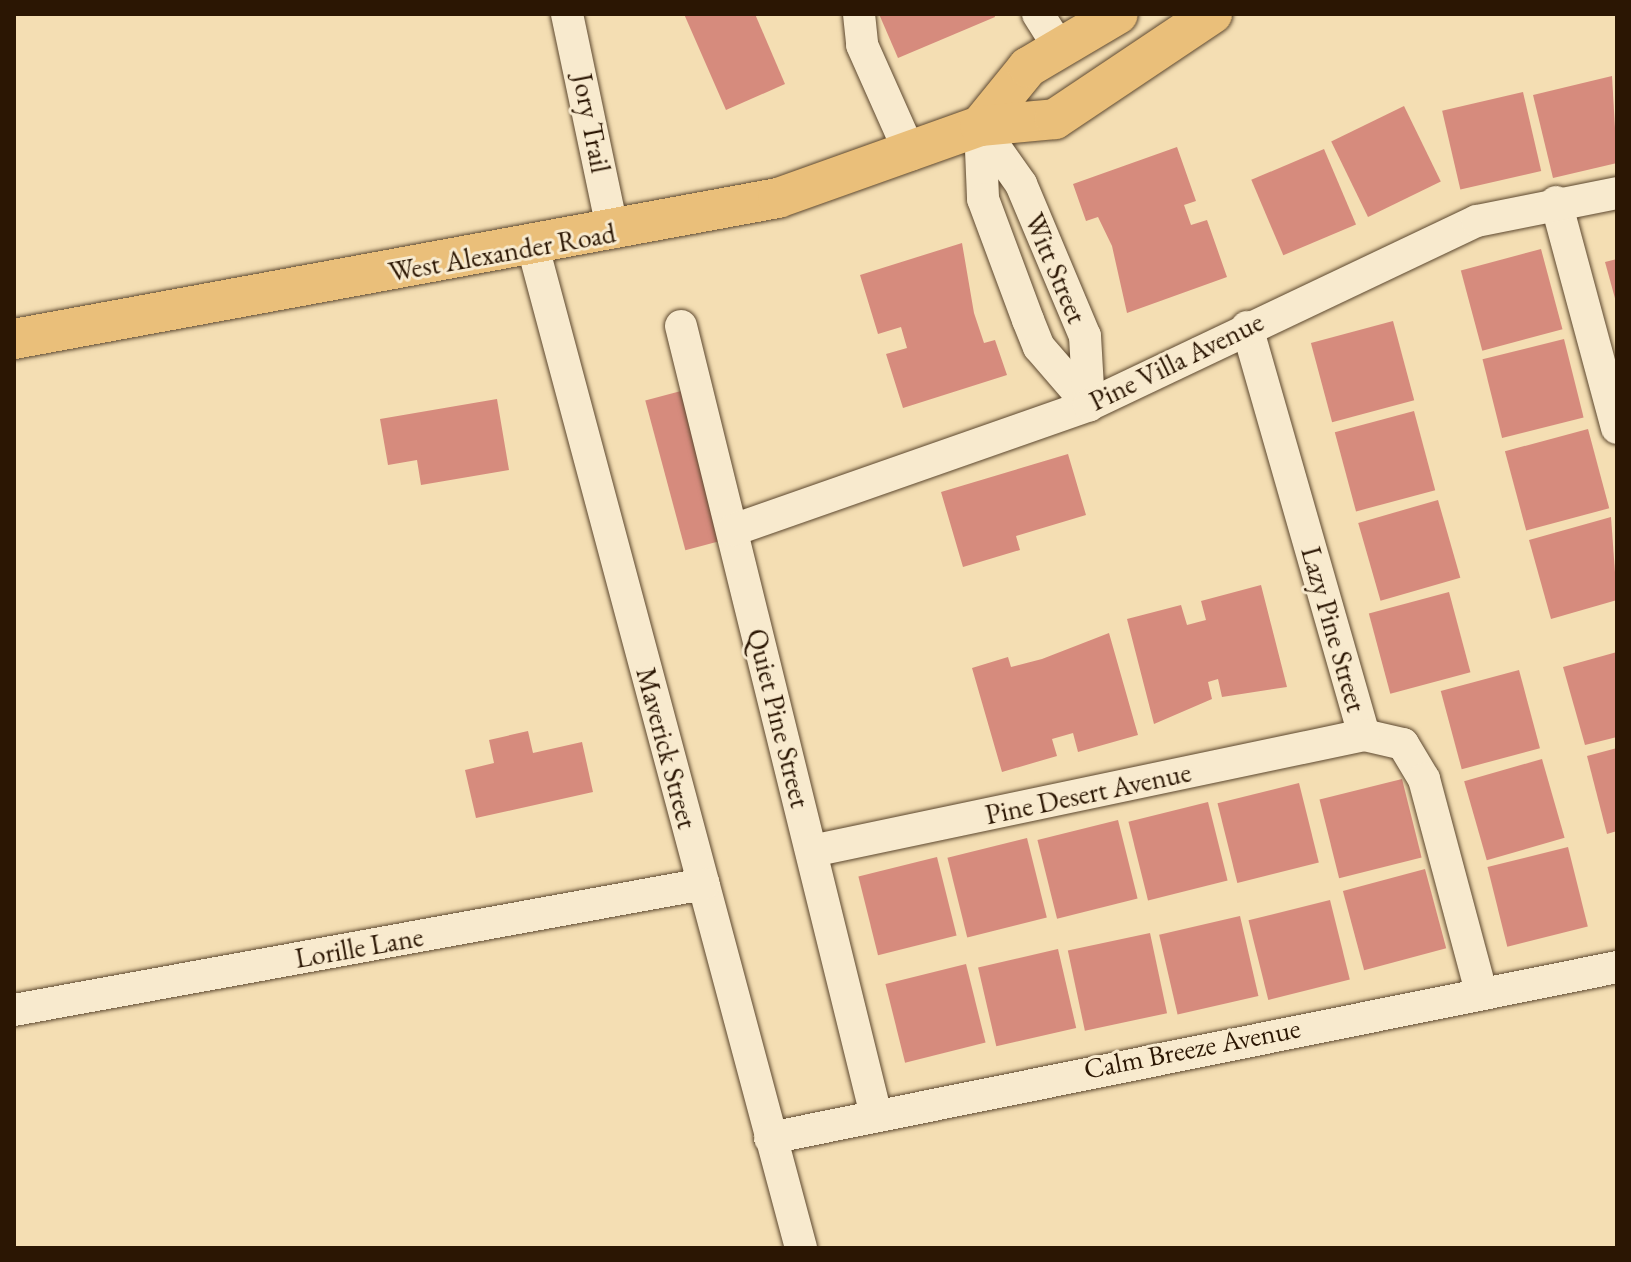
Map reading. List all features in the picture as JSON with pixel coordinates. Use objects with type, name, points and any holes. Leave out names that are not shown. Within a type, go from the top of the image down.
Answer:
[{"type":"main road","name":"West Alexander Road","points":[[980,126],[1028,67],[1118,14]]},
{"type":"main road","name":"West Alexander Road","points":[[15,335],[533,247],[778,198],[911,155],[980,126],[1055,119],[1212,14]]},
{"type":"street","name":"Jory Trail","points":[[567,14],[613,232]]},
{"type":"street","points":[[859,14],[862,45],[911,155]]},
{"type":"street","points":[[1038,14],[1060,49]]},
{"type":"street","name":"Witt Street","points":[[980,126],[1021,184],[1085,336],[1089,405]]},
{"type":"street","name":"Witt Street","points":[[980,126],[983,199],[1028,320],[1039,347],[1089,405]]},
{"type":"street","name":"Pine Villa Avenue","points":[[733,530],[1089,405],[1247,327],[1477,221],[1556,202],[1617,193]]},
{"type":"street","points":[[1556,202],[1617,428]]},
{"type":"street","name":"Maverick Street","points":[[533,247],[801,1248]]},
{"type":"street","points":[[1028,320],[1070,305]]},
{"type":"street","name":"Quiet Pine Street","points":[[681,326],[875,1111]]},
{"type":"street","name":"Lazy Pine Street","points":[[1247,327],[1364,735],[1403,744],[1424,779],[1481,991]]},
{"type":"street","name":"Pine Desert Avenue","points":[[812,851],[1364,735]]},
{"type":"street","name":"Lorille Lane","points":[[14,1010],[704,884]]},
{"type":"street","name":"Calm Breeze Avenue","points":[[770,1138],[875,1111],[1617,967]]},
{"type":"building","points":[[684,14],[755,14],[785,84],[726,110]]},
{"type":"building","points":[[879,14],[994,14],[995,17],[898,58]]},
{"type":"building","points":[[1612,76],[1617,163],[1553,178],[1533,95]]},
{"type":"building","points":[[1523,92],[1541,171],[1460,190],[1442,111]]},
{"type":"building","points":[[1404,106],[1441,181],[1368,217],[1331,142]]},
{"type":"building","points":[[1177,147],[1196,201],[1184,205],[1191,225],[1207,220],[1227,277],[1127,313],[1112,246],[1098,217],[1086,221],[1073,184]]},
{"type":"building","points":[[1324,149],[1356,224],[1283,255],[1251,180]]},
{"type":"building","points":[[962,243],[974,313],[984,343],[995,340],[1007,375],[903,408],[886,354],[907,348],[901,327],[878,334],[860,275]]},
{"type":"building","points":[[1541,249],[1562,329],[1482,351],[1461,270]]},
{"type":"building","points":[[1617,259],[1617,302],[1616,302],[1605,262]]},
{"type":"building","points":[[1393,321],[1414,400],[1332,422],[1311,343]]},
{"type":"building","points":[[1564,339],[1584,418],[1502,438],[1482,359]]},
{"type":"building","points":[[681,391],[721,541],[685,550],[645,401]]},
{"type":"building","points":[[497,399],[509,470],[421,485],[417,460],[388,465],[380,419]]},
{"type":"building","points":[[1414,411],[1435,490],[1356,511],[1335,432]]},
{"type":"building","points":[[1588,429],[1609,508],[1526,530],[1505,451]]},
{"type":"building","points":[[1068,454],[1086,515],[1016,536],[1020,550],[963,567],[941,492]]},
{"type":"building","points":[[1438,500],[1460,578],[1381,601],[1358,523]]},
{"type":"building","points":[[1611,517],[1617,600],[1551,619],[1529,540]]},
{"type":"building","points":[[1261,585],[1287,687],[1222,697],[1218,679],[1208,682],[1212,699],[1154,724],[1127,619],[1181,605],[1187,625],[1206,620],[1201,601]]},
{"type":"building","points":[[1449,592],[1470,672],[1390,694],[1369,613]]},
{"type":"building","points":[[1109,633],[1138,735],[1078,752],[1073,733],[1052,739],[1057,756],[1002,772],[972,668],[1008,657],[1011,667],[1042,659]]},
{"type":"building","points":[[1617,652],[1617,737],[1585,745],[1563,667]]},
{"type":"building","points":[[1519,670],[1540,748],[1462,769],[1441,691]]},
{"type":"building","points":[[528,731],[533,753],[582,742],[593,792],[476,818],[465,770],[494,763],[489,740]]},
{"type":"building","points":[[1617,748],[1617,831],[1607,834],[1587,756]]},
{"type":"building","points":[[1542,759],[1565,838],[1487,860],[1464,781]]},
{"type":"building","points":[[1402,779],[1422,858],[1339,878],[1320,800]]},
{"type":"building","points":[[1299,783],[1319,863],[1237,883],[1217,803]]},
{"type":"building","points":[[1208,802],[1228,881],[1148,900],[1128,822]]},
{"type":"building","points":[[1118,820],[1138,899],[1057,919],[1037,840]]},
{"type":"building","points":[[1027,838],[1047,918],[967,937],[947,858]]},
{"type":"building","points":[[1568,847],[1588,927],[1507,947],[1487,867]]},
{"type":"building","points":[[937,857],[957,936],[878,955],[858,877]]},
{"type":"building","points":[[1425,869],[1446,948],[1364,970],[1343,891]]},
{"type":"building","points":[[1330,900],[1350,980],[1268,1000],[1248,920]]},
{"type":"building","points":[[1240,916],[1258,996],[1178,1015],[1159,935]]},
{"type":"building","points":[[1150,933],[1167,1013],[1085,1031],[1068,950]]},
{"type":"building","points":[[1058,949],[1076,1028],[996,1046],[978,967]]},
{"type":"building","points":[[966,964],[986,1043],[905,1063],[885,984]]}]
